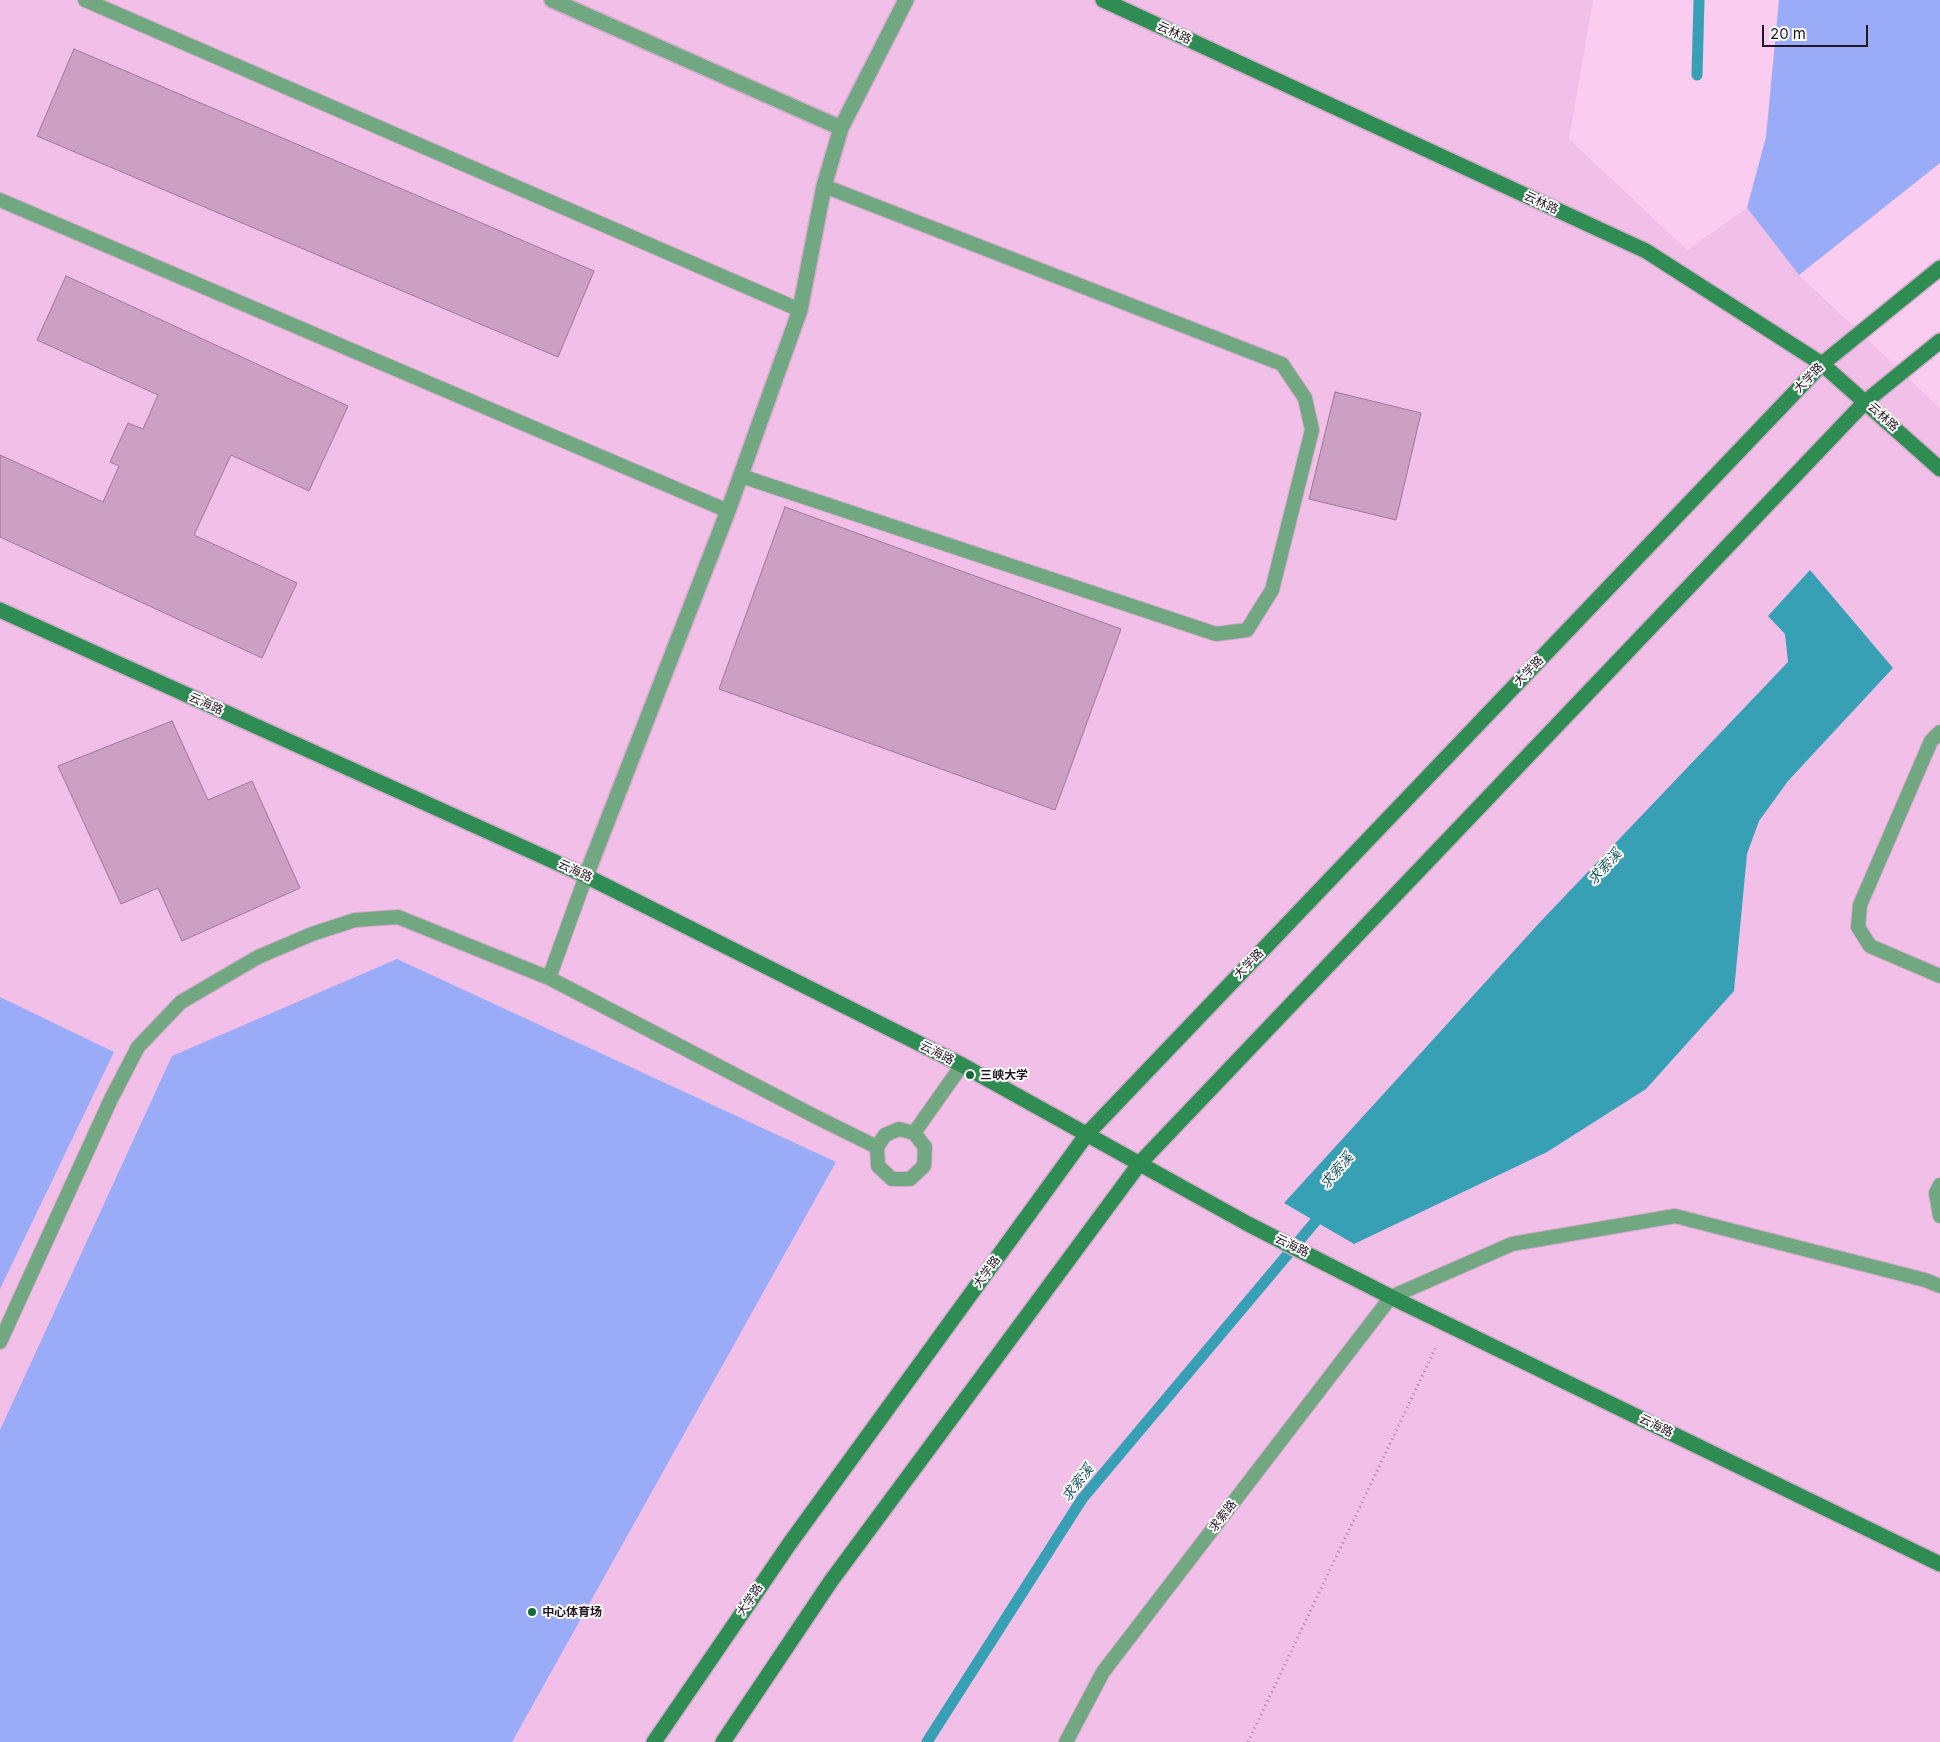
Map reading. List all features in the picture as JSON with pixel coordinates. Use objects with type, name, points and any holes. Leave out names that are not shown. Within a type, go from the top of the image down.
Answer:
[{"type":"main road","name":"云林路","points":[[1103,0],[1646,251],[1822,364],[1940,469]]},
{"type":"main road","name":"大学路","points":[[654,1742],[790,1543],[1088,1134],[1822,364],[1940,268]]},
{"type":"main road","points":[[723,1742],[831,1581],[1140,1163],[1865,402],[1940,341]]},
{"type":"main road","name":"云海路","points":[[0,610],[586,876],[962,1066],[1248,1224],[1391,1297],[1940,1564]]},
{"type":"street","points":[[552,0],[841,128]]},
{"type":"street","points":[[586,876],[728,510],[800,310],[824,186],[841,128],[906,0]]},
{"type":"lane","points":[[85,0],[800,310]]},
{"type":"lane","points":[[740,476],[1216,634],[1246,630],[1272,590],[1312,430],[1306,398],[1282,364],[824,186]]},
{"type":"lane","points":[[0,200],[728,510]]},
{"type":"lane","points":[[1940,732],[1930,741],[1860,906],[1858,927],[1870,946],[1940,976]]},
{"type":"lane","points":[[549,978],[586,876]]},
{"type":"lane","points":[[0,1342],[111,1099],[138,1047],[181,1002],[258,957],[312,934],[355,920],[398,917],[549,978],[877,1147]]},
{"type":"lane","points":[[914,1133],[962,1066]]},
{"type":"lane","points":[[899,1129],[914,1133],[925,1147],[924,1166],[910,1179],[892,1179],[878,1166],[877,1147],[885,1135],[899,1129]]},
{"type":"lane","points":[[1940,1185],[1936,1193],[1940,1216]]},
{"type":"lane","points":[[1391,1297],[1512,1244],[1675,1216],[1925,1280],[1940,1286]]},
{"type":"lane","name":"求索路","points":[[1066,1742],[1103,1672],[1391,1297]]},
{"type":"path","points":[[1248,1742],[1447,1324]]},
{"type":"shaded area","name":"三峡大学","points":[[0,0],[1593,0],[1569,139],[1687,250],[1747,208],[1799,275],[1940,408],[1940,1742],[0,1742]]},
{"type":"shaded area","points":[[1779,0],[1940,0],[1940,163],[1799,275],[1747,208],[1766,137]]},
{"type":"shaded area","points":[[397,959],[836,1162],[512,1742],[0,1742],[0,1430],[172,1056]]},
{"type":"shaded area","points":[[0,997],[114,1052],[0,1289]]},
{"type":"water","points":[[1810,570],[1893,668],[1788,781],[1759,821],[1747,854],[1734,991],[1646,1089],[1547,1152],[1354,1244],[1284,1203],[1542,920],[1788,662],[1785,634],[1768,616]]},
{"type":"building","points":[[74,49],[594,271],[558,357],[37,136]]},
{"type":"building","points":[[66,276],[348,406],[309,491],[231,455],[194,535],[297,583],[262,658],[0,537],[0,455],[103,502],[119,466],[110,462],[128,423],[143,429],[158,395],[37,340]]},
{"type":"building","points":[[1335,392],[1421,413],[1396,520],[1309,499]]},
{"type":"building","points":[[785,507],[1121,629],[1055,810],[719,689]]},
{"type":"building","points":[[172,721],[208,800],[252,781],[300,888],[182,941],[158,888],[121,904],[58,766]]},
{"type":"waterway","points":[[1697,75],[1699,0]]},
{"type":"waterway","name":"求索溪","points":[[927,1742],[1082,1499],[1325,1210]]},
{"type":"place","name":"三峡大学","points":[[970,1075]]},
{"type":"place","name":"中心体育场","points":[[532,1612]]}]
